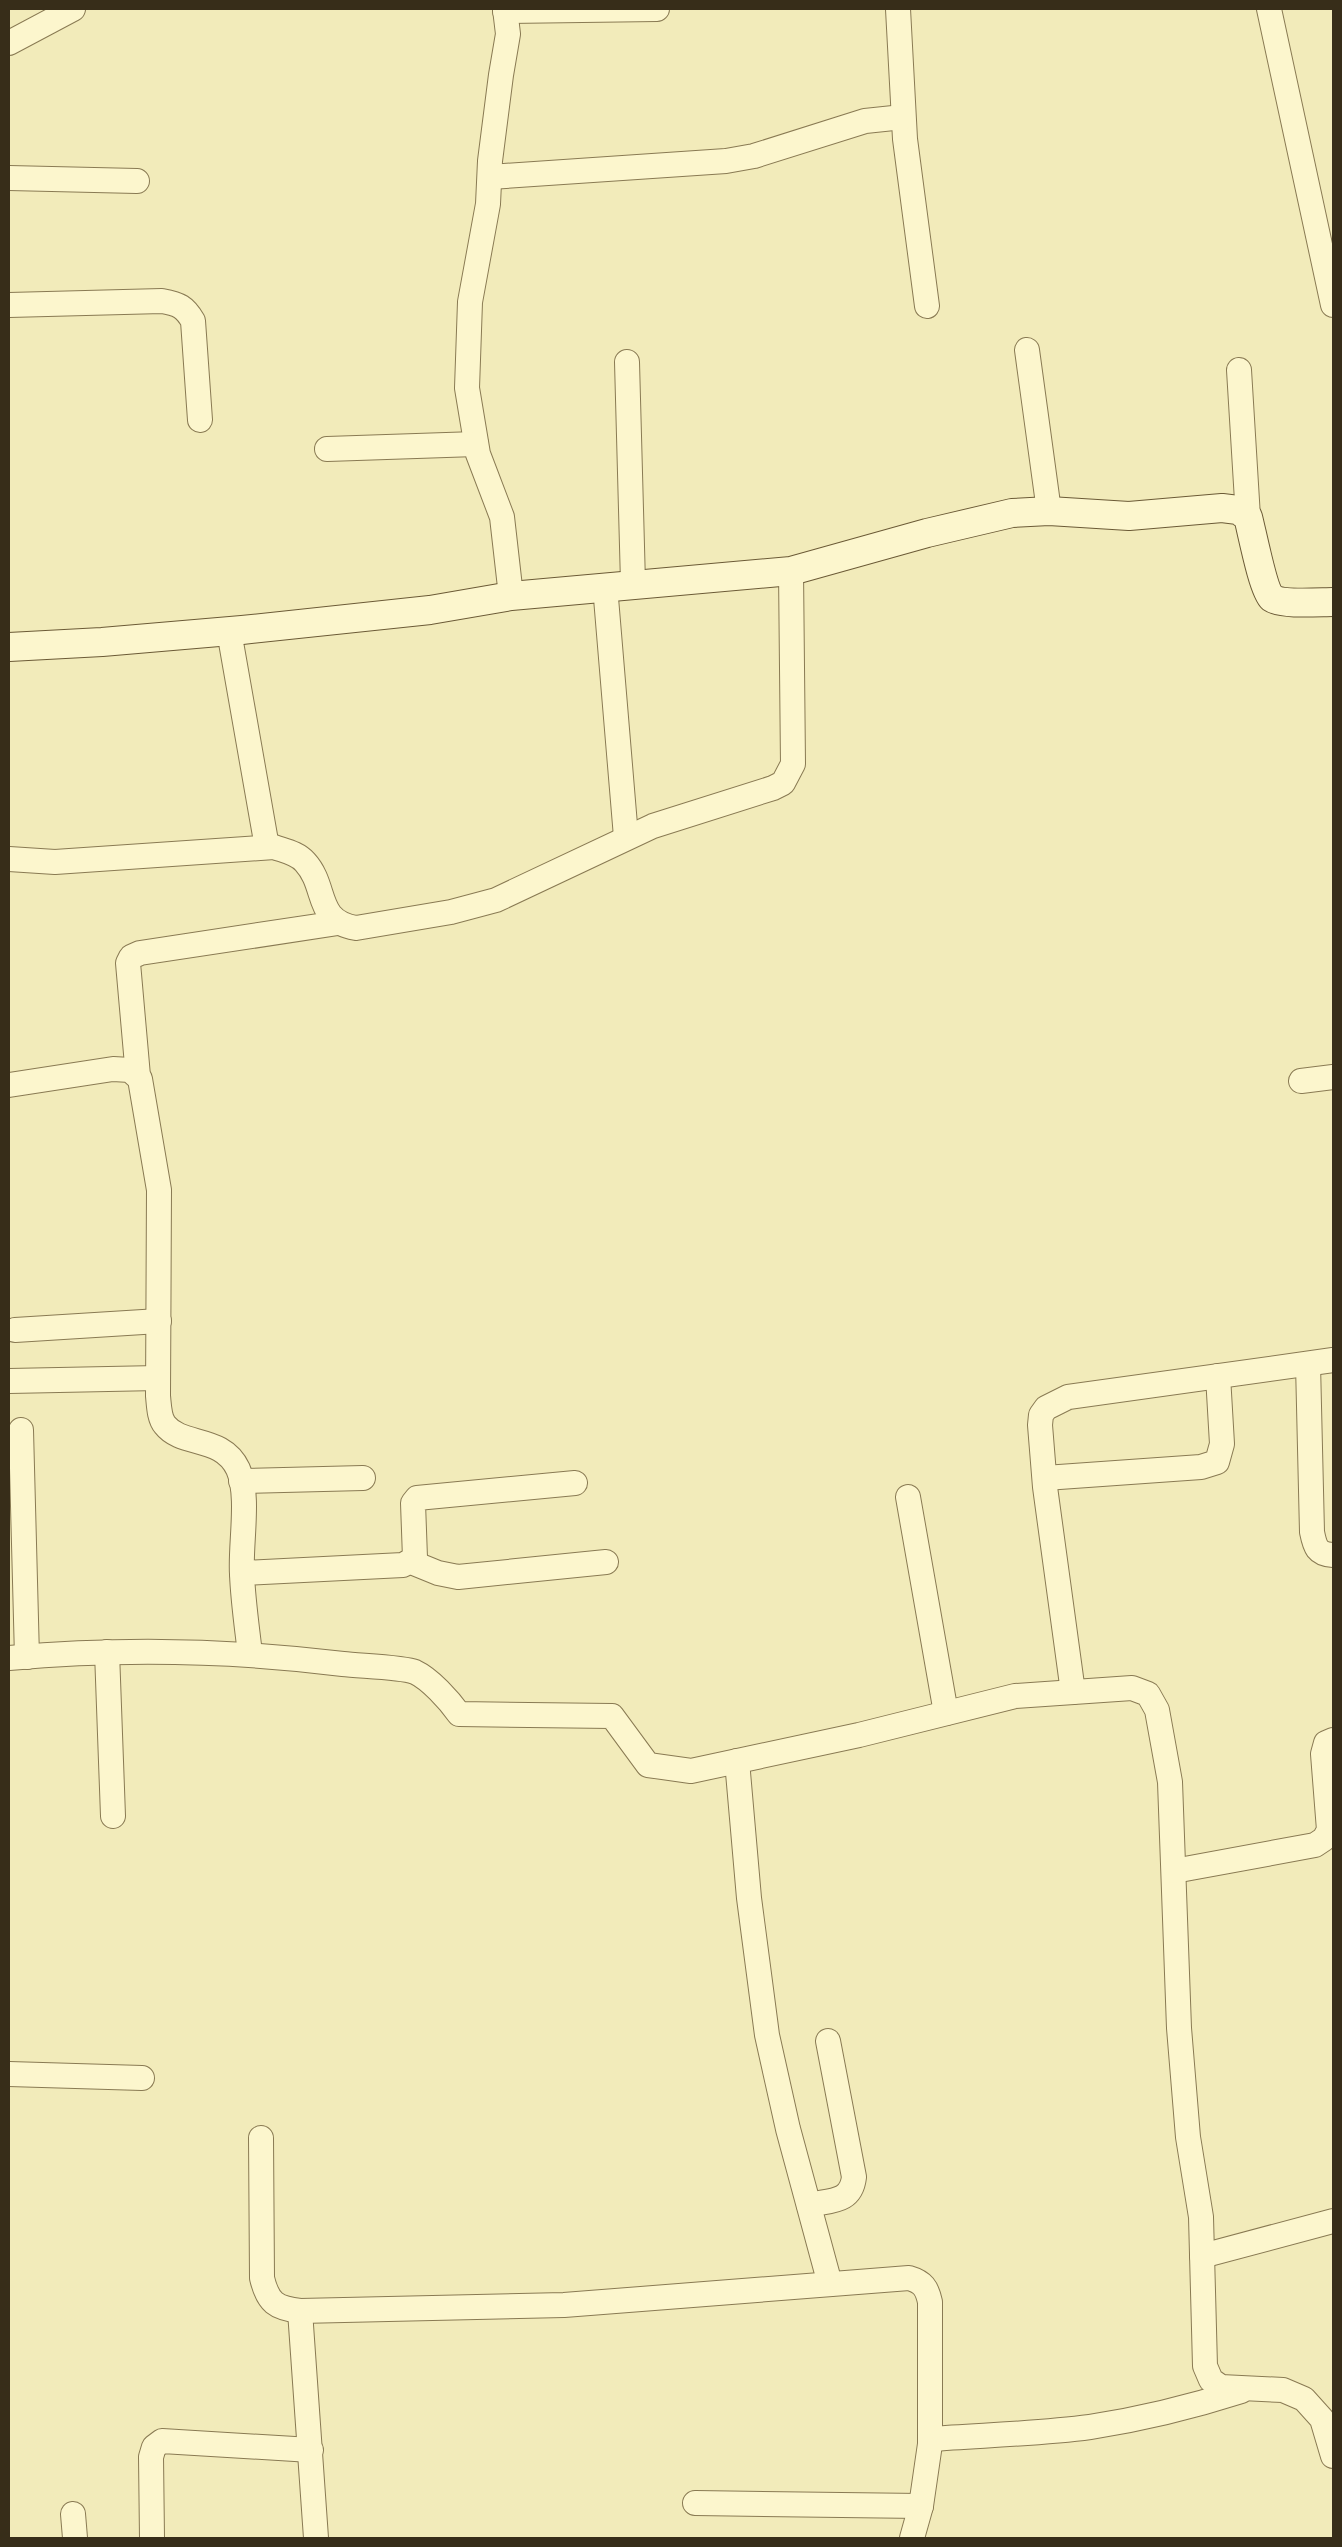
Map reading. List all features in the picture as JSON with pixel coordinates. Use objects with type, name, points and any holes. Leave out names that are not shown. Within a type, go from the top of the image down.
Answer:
[{"type":"street","points":[[9,43],[73,9]]},
{"type":"street","points":[[512,596],[502,517],[476,444],[467,388],[470,302],[488,204],[501,75],[508,34],[505,10],[657,9]]},
{"type":"street","points":[[898,9],[903,117],[927,306]]},
{"type":"street","points":[[1269,9],[1329,260],[1333,306]]},
{"type":"street","points":[[490,177],[726,161],[754,156],[865,121],[903,117]]},
{"type":"street","points":[[9,178],[136,180]]},
{"type":"street","points":[[9,305],[178,303],[186,309],[193,321],[200,420]]},
{"type":"street","points":[[1027,350],[1049,511]]},
{"type":"street","points":[[627,362],[633,583]]},
{"type":"street","points":[[1239,370],[1248,517],[1265,588],[1272,598],[1281,601],[1333,602]]},
{"type":"street","points":[[327,449],[476,444]]},
{"type":"street","points":[[9,647],[102,642],[229,631],[430,610],[512,596],[633,583],[791,571],[927,533],[1012,513],[1049,511],[1129,516],[1222,508],[1238,510],[1248,517]]},
{"type":"street","points":[[250,1654],[242,1574],[243,1490],[238,1470],[230,1457],[220,1448],[173,1432],[164,1424],[160,1412],[158,1378],[159,1190],[138,1076],[128,963],[131,956],[140,953],[338,922],[356,928],[451,912],[496,900],[626,837],[783,783],[793,764],[791,571]]},
{"type":"street","points":[[605,586],[626,837]]},
{"type":"street","points":[[229,631],[267,847]]},
{"type":"street","points":[[9,859],[55,862],[274,847],[294,854],[305,862],[313,875],[326,908],[338,922]]},
{"type":"street","points":[[9,1085],[113,1069],[130,1070],[138,1076]]},
{"type":"street","points":[[1301,1081],[1333,1078]]},
{"type":"street","points":[[15,1330],[159,1321]]},
{"type":"street","points":[[1073,1692],[1045,1478],[1041,1415],[1046,1408],[1068,1397],[1102,1391],[1333,1360]]},
{"type":"street","points":[[1308,1364],[1312,1532],[1315,1548],[1323,1554],[1333,1555]]},
{"type":"street","points":[[1045,1478],[1201,1467],[1218,1462],[1222,1444],[1218,1376]]},
{"type":"street","points":[[9,1381],[158,1378]]},
{"type":"street","points":[[21,1430],[18,1658],[168,1650],[250,1654],[415,1672],[447,1697],[459,1714],[612,1716],[648,1765],[691,1771],[1016,1696],[1132,1688],[1148,1694],[1157,1710],[1170,1782],[1179,2028],[1188,2137],[1201,2217],[1206,2366],[1211,2380],[1221,2387],[1283,2390],[1304,2400],[1322,2419],[1333,2456]]},
{"type":"street","points":[[241,1481],[363,1478]]},
{"type":"street","points":[[242,1574],[403,1565],[415,1558],[414,1503],[417,1498],[575,1483]]},
{"type":"street","points":[[908,1497],[946,1713]]},
{"type":"street","points":[[411,1562],[438,1573],[458,1576],[606,1562]]},
{"type":"street","points":[[107,1652],[113,1816]]},
{"type":"street","points":[[1174,1871],[1315,1844],[1324,1839],[1331,1830],[1323,1754],[1326,1743],[1333,1740]]},
{"type":"street","points":[[737,1761],[749,1898],[767,2035],[788,2129],[830,2284]]},
{"type":"street","points":[[809,2205],[846,2197],[853,2188],[854,2177],[828,2041]]},
{"type":"street","points":[[9,2074],[142,2078]]},
{"type":"street","points":[[261,2138],[262,2278],[265,2291],[272,2301],[282,2308],[300,2311],[564,2304],[909,2278],[923,2285],[930,2302],[930,2439],[921,2506],[912,2538]]},
{"type":"street","points":[[1202,2256],[1333,2221]]},
{"type":"street","points":[[300,2311],[316,2538]]},
{"type":"street","points":[[930,2439],[1088,2427],[1184,2409],[1247,2389]]},
{"type":"street","points":[[152,2538],[151,2456],[154,2447],[162,2441],[311,2450]]},
{"type":"street","points":[[695,2504],[921,2506]]},
{"type":"street","points":[[73,2514],[75,2538]]}]
